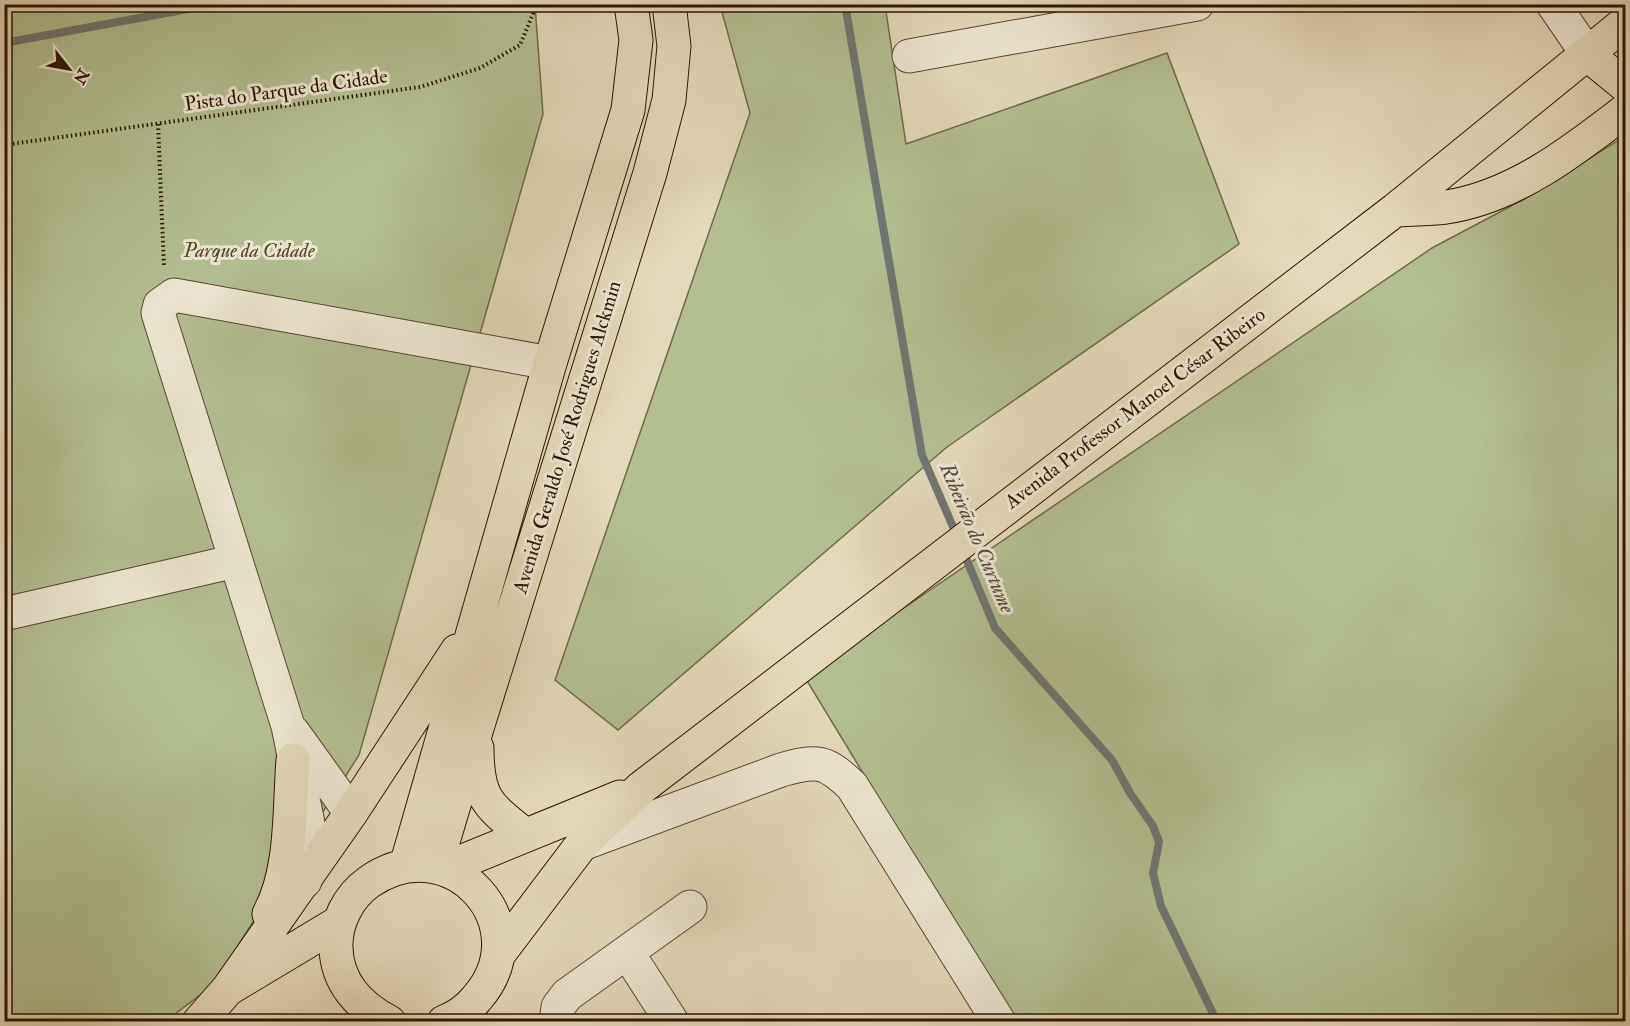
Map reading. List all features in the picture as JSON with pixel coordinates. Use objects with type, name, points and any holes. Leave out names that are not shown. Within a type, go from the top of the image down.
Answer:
[{"type":"main road","name":"Avenida Geraldo José Rodrigues Alckmin","points":[[429,867],[476,622],[550,363],[628,110],[636,40],[631,4]]},
{"type":"main road","name":"Avenida Geraldo José Rodrigues Alckmin","points":[[429,867],[477,728],[650,173],[669,100],[674,45],[669,4]]},
{"type":"main road","name":"Avenida Professor Manoel César Ribeiro","points":[[498,955],[582,844],[641,788],[1395,210],[1626,22]]},
{"type":"main road","points":[[1588,55],[1626,86]]},
{"type":"main road","points":[[1395,210],[1447,207],[1486,196],[1529,178],[1577,148],[1626,110]]},
{"type":"main road","points":[[199,1022],[228,989],[305,881],[476,622]]},
{"type":"main road","points":[[477,728],[477,777],[485,799],[496,812],[525,835]]},
{"type":"main road","points":[[228,989],[274,905],[285,864],[293,760]]},
{"type":"main road","name":"Avenida Professor Manoel César Ribeiro","points":[[338,923],[356,891],[387,869],[429,867],[525,835],[641,788]]},
{"type":"main road","points":[[429,867],[465,879],[487,903],[498,934],[498,955],[486,988],[469,1008],[444,1022]]},
{"type":"main road","points":[[228,989],[338,923]]},
{"type":"main road","points":[[338,923],[336,948],[340,973],[352,995],[370,1012],[389,1022]]},
{"type":"main road","points":[[486,988],[488,1022]]},
{"type":"street","points":[[909,56],[1197,4]]},
{"type":"street","points":[[1553,4],[1588,55]]},
{"type":"street","points":[[305,881],[309,823],[293,760],[288,726],[158,313],[160,304],[166,298],[174,295],[550,363]]},
{"type":"street","points":[[4,614],[236,561]]},
{"type":"street","points":[[288,726],[351,813]]},
{"type":"street","points":[[582,844],[781,770],[809,762],[834,769],[852,786],[999,1022]]},
{"type":"street","points":[[556,1022],[558,1007],[567,995],[690,907]]},
{"type":"street","points":[[627,952],[672,1022]]},
{"type":"path","name":"Pista do Parque da Cidade","points":[[4,145],[430,84],[480,68],[519,45],[537,4]]},
{"type":"path","points":[[158,124],[166,298]]},
{"type":"green space","name":"Parque da Cidade","points":[[5,5],[535,5],[543,114],[359,755],[213,985],[166,1021],[5,1022]]},
{"type":"green space","points":[[720,5],[885,5],[906,144],[1167,53],[1239,244],[947,447],[618,730],[555,680],[750,113]]},
{"type":"green space","points":[[1625,136],[1625,1021],[1014,1021],[804,676],[1432,248],[1528,197]]},
{"type":"waterway","points":[[4,43],[215,4]]},
{"type":"waterway","name":"Ribeirão do Curtume","points":[[845,4],[922,455],[957,536]]},
{"type":"waterway","name":"Ribeirão do Curtume","points":[[963,551],[995,628],[1112,760],[1130,793],[1153,826],[1159,842],[1153,873],[1161,906],[1217,1022]]}]
